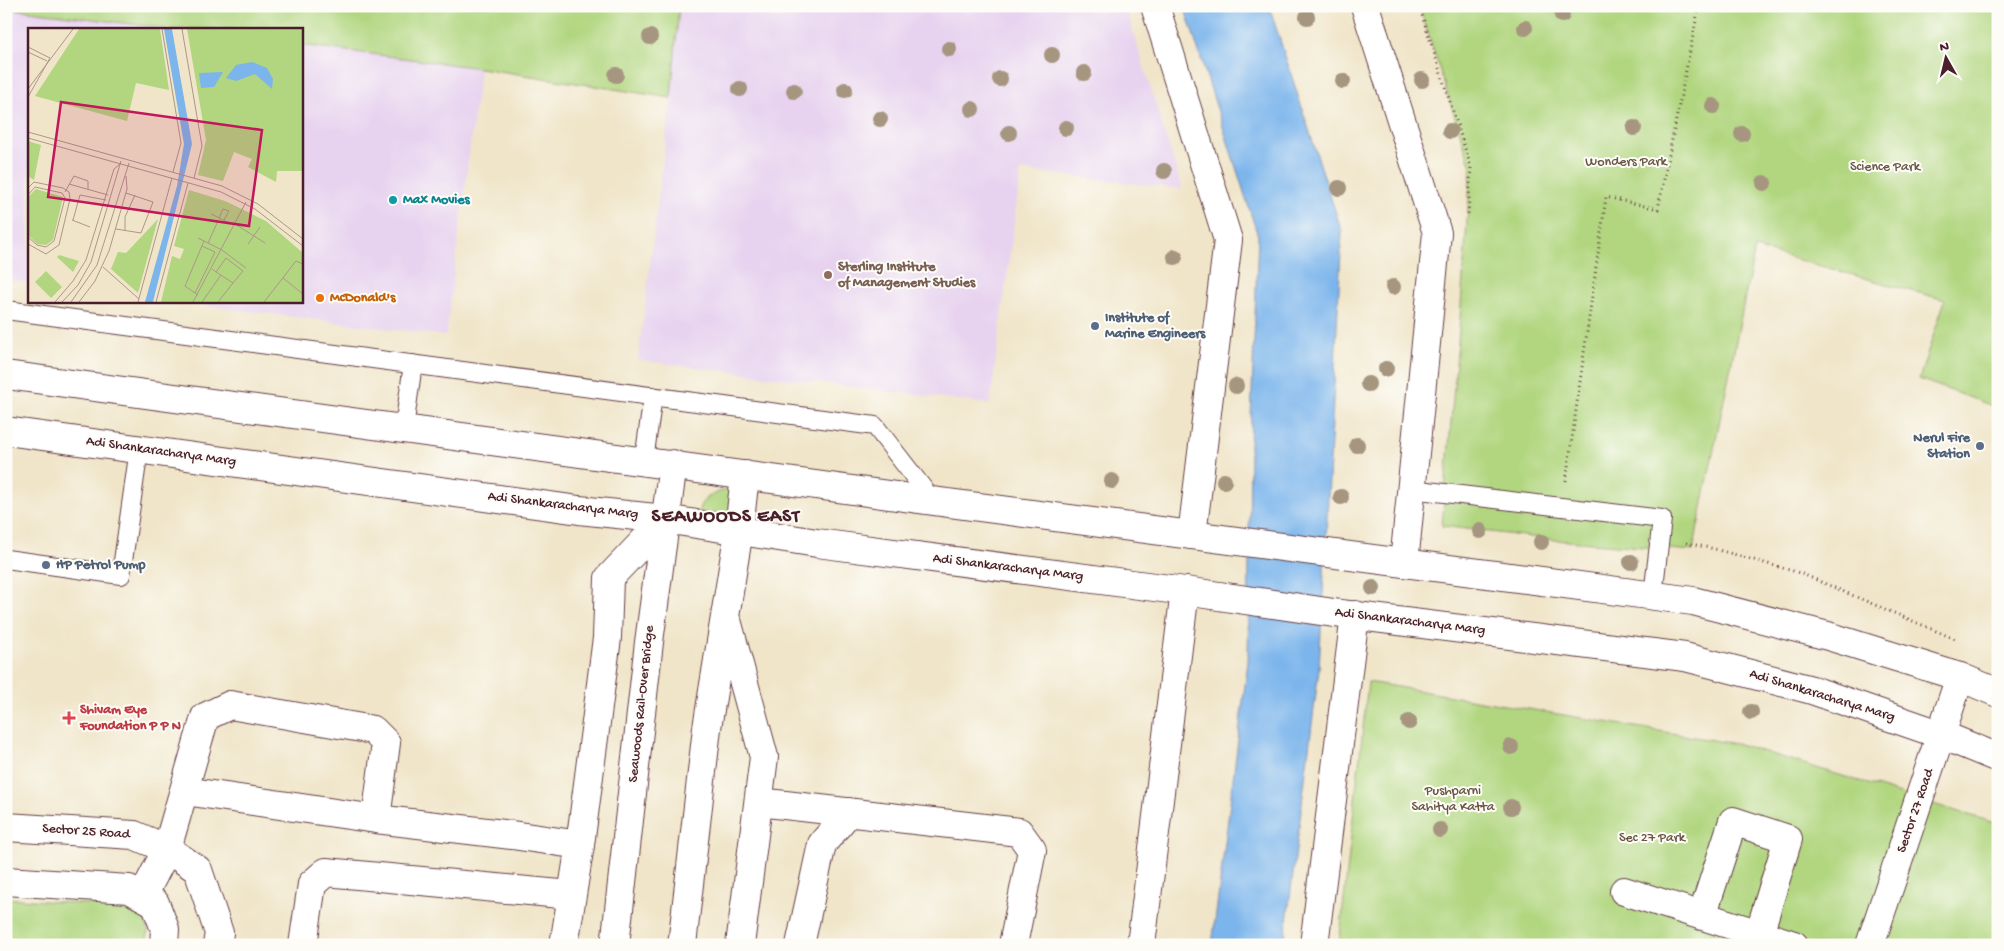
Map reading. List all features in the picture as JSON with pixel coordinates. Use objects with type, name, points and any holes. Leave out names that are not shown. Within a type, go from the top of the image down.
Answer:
[{"type":"main road","points":[[1155,6],[1228,240],[1205,537]]},
{"type":"main road","points":[[1365,6],[1437,233],[1404,563]]},
{"type":"main road","points":[[6,375],[644,460],[933,501],[1693,601],[1828,636],[1960,677],[1998,693]]},
{"type":"main road","name":"Adi Shankaracharya Marg","points":[[6,431],[579,510],[665,519],[817,543],[1185,591],[1344,614],[1685,657],[1812,690],[1942,735],[1998,758]]},
{"type":"main road","name":"Seawoods Rail-Over Bridge","points":[[615,945],[649,642],[673,464]]},
{"type":"main road","points":[[682,945],[707,728],[726,617],[745,475]]},
{"type":"main road","points":[[564,945],[580,845],[608,638],[609,578],[665,519]]},
{"type":"main road","points":[[1140,945],[1185,591]]},
{"type":"main road","points":[[1314,945],[1344,614]]},
{"type":"main road","points":[[726,617],[764,757],[740,945]]},
{"type":"main road","name":"Sector 27 Road","points":[[1870,945],[1960,677]]},
{"type":"main road","points":[[143,896],[167,849],[205,717],[230,705],[373,730],[386,743],[376,819]]},
{"type":"main road","points":[[185,791],[376,819],[580,845]]},
{"type":"main road","points":[[759,802],[1019,832],[1032,850],[1013,945]]},
{"type":"main road","points":[[800,945],[822,844],[849,812]]},
{"type":"main road","points":[[1702,916],[1733,821],[1788,839],[1759,934]]},
{"type":"main road","name":"Sector 25 Road","points":[[6,827],[134,835],[167,849],[198,870],[218,933],[218,945]]},
{"type":"main road","points":[[303,945],[312,884],[326,872],[571,894]]},
{"type":"main road","points":[[6,881],[129,889],[155,902],[165,929],[164,945]]},
{"type":"main road","points":[[1624,891],[1794,945]]},
{"type":"lane","points":[[6,310],[875,426],[933,501]]},
{"type":"lane","points":[[404,428],[413,364]]},
{"type":"lane","points":[[644,460],[653,396]]},
{"type":"lane","points":[[6,559],[121,575],[139,449]]},
{"type":"lane","points":[[1411,489],[1662,519],[1653,595]]},
{"type":"path","points":[[1565,489],[1606,197],[1658,209],[1699,6]]},
{"type":"path","points":[[1660,538],[1715,549],[1800,573],[1957,640]]},
{"type":"shaded area","name":"Sterling Institute of Management Studies","points":[[679,6],[1125,6],[1182,189],[1021,170],[990,404],[638,360],[671,98]]},
{"type":"shaded area","points":[[6,8],[163,28],[28,28],[28,283],[6,280]]},
{"type":"shaded area","points":[[302,45],[480,68],[446,336],[178,302],[302,302]]},
{"type":"green space","points":[[6,6],[679,6],[671,98],[480,68],[302,45],[302,28],[163,28],[6,8]]},
{"type":"green space","name":"Wonders Park","points":[[1419,6],[1998,6],[1998,408],[1919,379],[1945,300],[1755,248],[1693,551],[1555,540],[1442,526],[1471,167]]},
{"type":"green space","points":[[727,490],[736,492],[728,543],[712,539],[699,518],[700,507],[707,498]]},
{"type":"green space","name":"Sec 27 Park","points":[[1368,682],[1742,745],[1998,824],[1998,945],[1339,945]]},
{"type":"green space","points":[[6,898],[126,907],[142,914],[148,930],[147,945],[6,945]]},
{"type":"water","points":[[1184,6],[1269,6],[1342,232],[1319,669],[1284,945],[1212,945],[1248,661],[1250,443],[1258,236]]},
{"type":"place","name":"Max Movies","points":[[393,200]]},
{"type":"place","name":"Sterling Institute of Management Studies","points":[[828,275]]},
{"type":"place","name":"McDonald's","points":[[320,298]]},
{"type":"place","name":"Institute of Marine Engineers","points":[[1095,326]]},
{"type":"place","name":"Nerul Fire Station","points":[[1980,446]]},
{"type":"place","name":"HP Petrol Pump","points":[[46,565]]},
{"type":"place","name":"Shivam Eye Foundation P P N","points":[[69,718]]},
{"type":"district","name":"SEAWOODS EAST","points":[[726,517]]},
{"type":"park label","name":"Science Park","points":[[1885,167]]},
{"type":"park label","name":"Pushparni Sahitya Katta","points":[[1453,800]]}]
